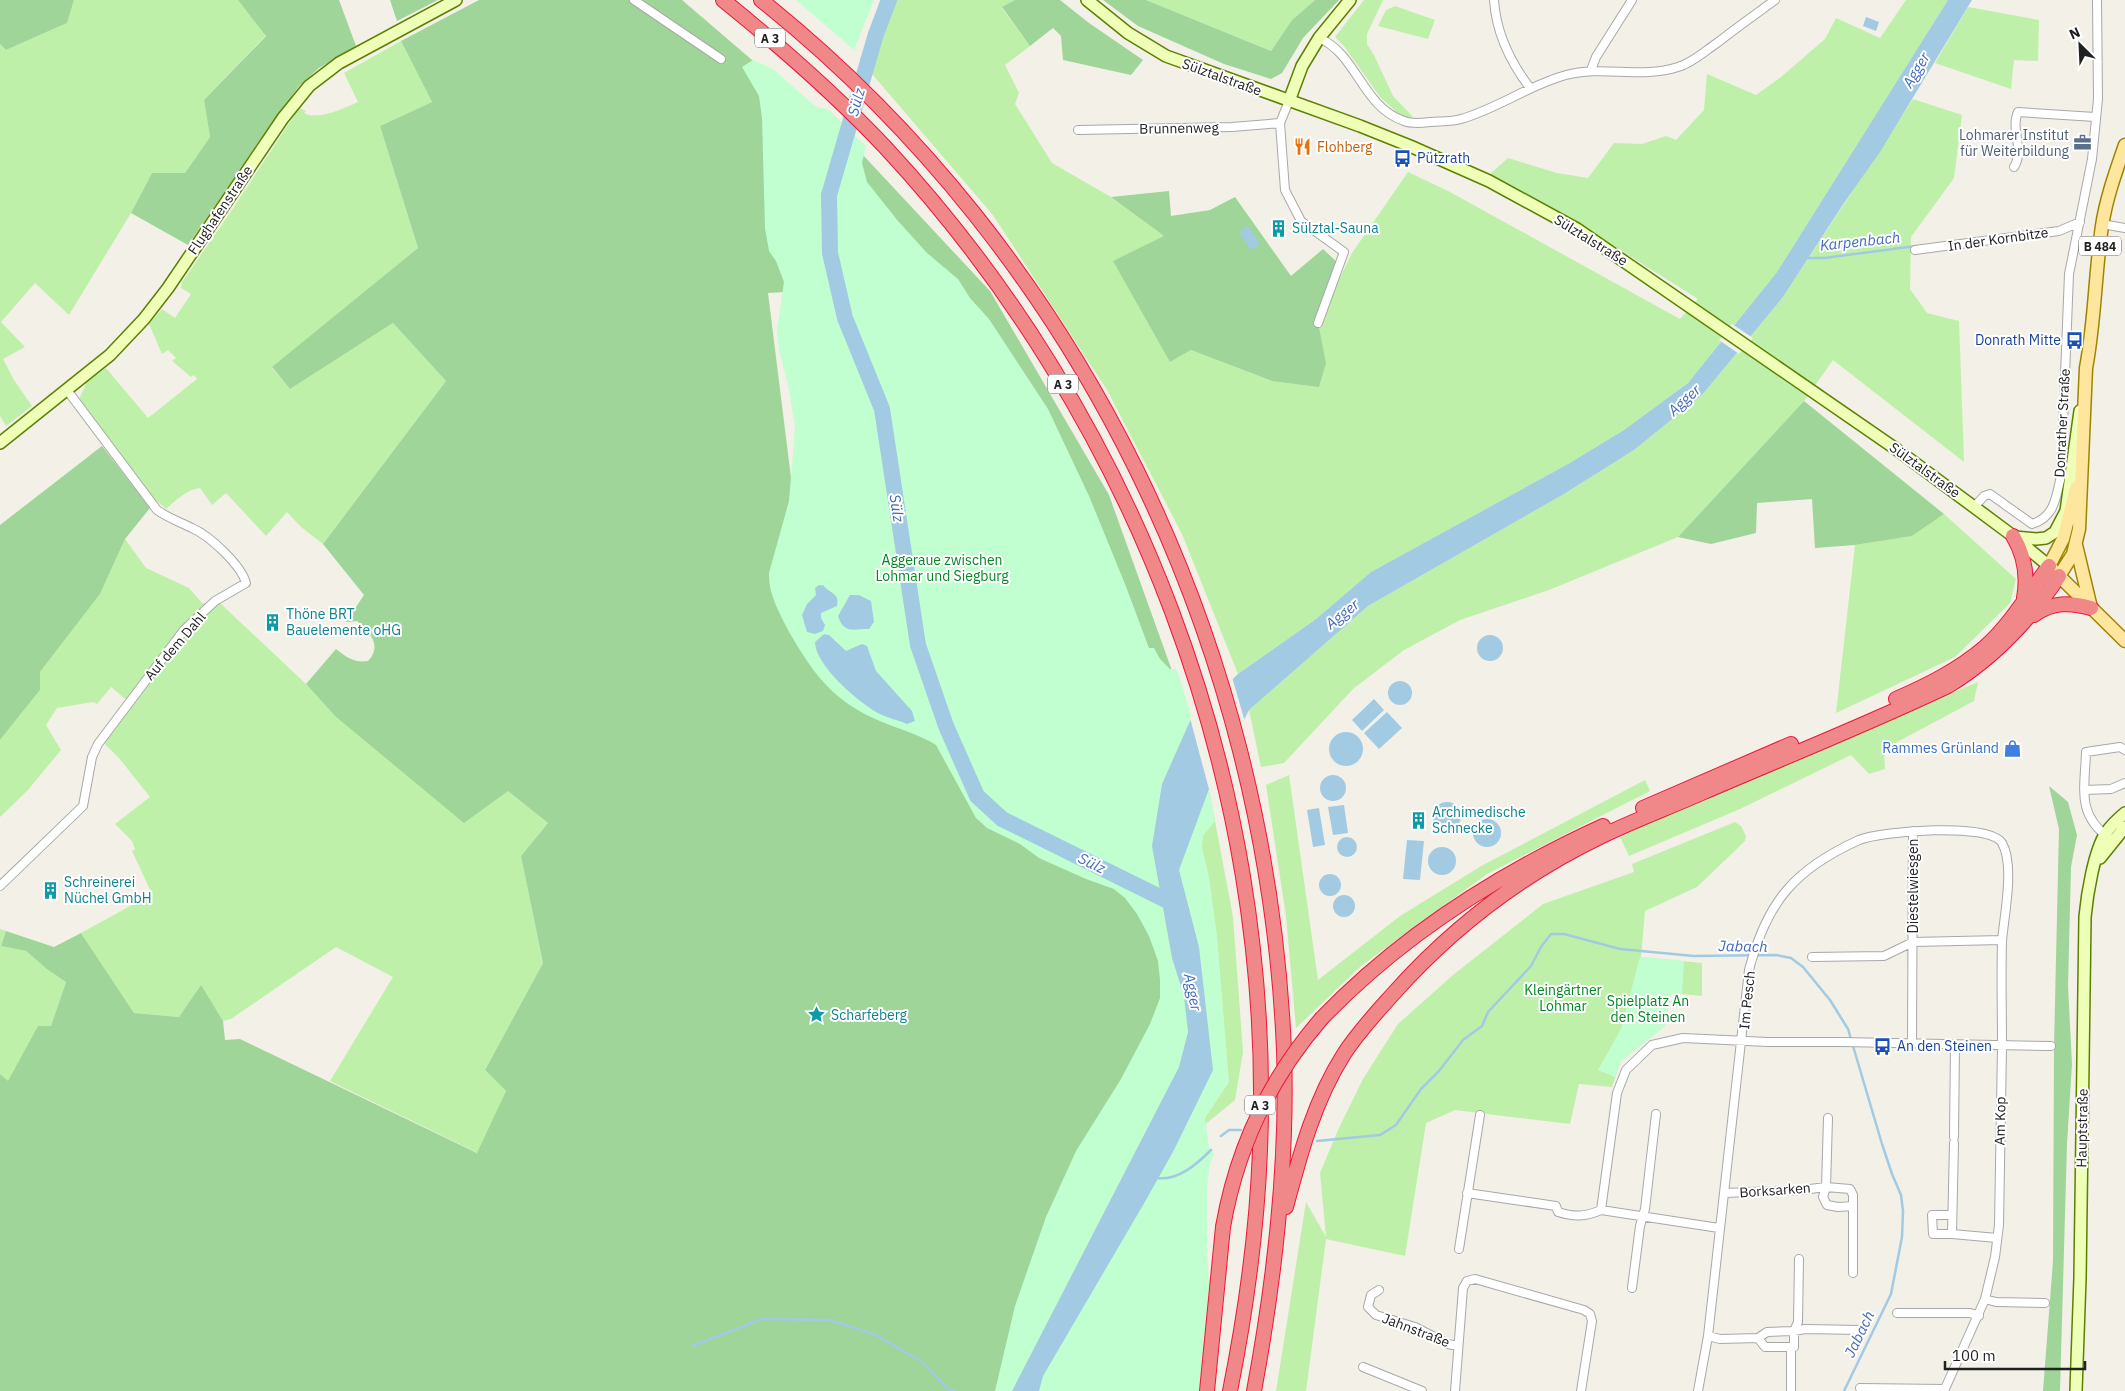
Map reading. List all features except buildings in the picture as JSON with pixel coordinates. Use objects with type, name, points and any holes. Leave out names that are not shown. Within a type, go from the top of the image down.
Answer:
[{"type":"highway","name":"A 3","points":[[723,0],[816,78],[886,148],[971,249],[1010,302],[1052,365],[1112,472],[1140,531],[1187,652],[1215,746],[1232,818],[1246,897],[1255,976],[1260,1057],[1257,1198],[1250,1276],[1230,1391]]},
{"type":"highway","name":"A 3","points":[[761,0],[827,56],[891,119],[936,169],[1008,258],[1057,328],[1092,385],[1124,444],[1154,504],[1206,634],[1238,740],[1269,890],[1279,976],[1284,1053],[1284,1144],[1277,1242],[1265,1332],[1254,1391]]},
{"type":"highway","points":[[2013,536],[2024,560],[2026,587],[2023,601]]},
{"type":"highway","points":[[1208,1391],[1223,1227],[1237,1166],[1256,1115],[1292,1055],[1322,1018],[1375,966],[1434,920],[1520,867],[1942,677],[1986,646],[2008,623],[2023,601],[2054,571]]},
{"type":"highway","points":[[2029,618],[2054,571]]},
{"type":"highway","points":[[1622,822],[1948,686],[1983,662],[2029,618],[2042,609],[2058,604],[2075,603],[2091,608]]},
{"type":"highway","points":[[1277,1242],[1312,1121],[1327,1085],[1344,1054],[1366,1024],[1416,969],[1478,913],[1516,885],[1599,832]]},
{"type":"main road","name":"Flughafenstraße","points":[[0,443],[110,355],[144,319],[168,288],[283,118],[309,86],[339,63],[456,0]]},
{"type":"main road","name":"Sülztalstraße","points":[[1087,0],[1128,34],[1166,56],[1360,126],[1489,181],[1577,229],[1896,449],[2013,536],[2054,571]]},
{"type":"main road","points":[[1289,101],[1302,66],[1319,38],[1350,0]]},
{"type":"main road","name":"B 484","points":[[2054,571],[2073,554],[2076,545],[2081,513],[2086,368],[2090,351],[2102,224],[2125,145]]},
{"type":"main road","name":"B 484","points":[[2054,571],[2075,497],[2082,404],[2087,382]]},
{"type":"main road","points":[[2013,536],[2036,539],[2046,538],[2055,532],[2066,511],[2076,430],[2082,404]]},
{"type":"main road","points":[[2076,545],[2091,608]]},
{"type":"main road","points":[[2054,571],[2125,640]]},
{"type":"main road","points":[[2109,838],[2125,813]]},
{"type":"main road","points":[[2109,838],[2125,827]]},
{"type":"main road","name":"Hauptstraße","points":[[2076,1391],[2085,917],[2089,885],[2095,866],[2109,838]]},
{"type":"street","points":[[634,0],[721,59]]},
{"type":"street","points":[[1494,0],[1495,15],[1502,38],[1517,72],[1530,88]]},
{"type":"street","points":[[1591,70],[1596,57],[1632,0]]},
{"type":"street","points":[[1319,38],[1328,42],[1340,54],[1374,103],[1393,116],[1406,122],[1420,123],[1460,120],[1530,88],[1565,75],[1591,70],[1652,73],[1680,67],[1704,52],[1775,0]]},
{"type":"street","name":"Donrather Straße","points":[[1974,507],[1984,496],[1990,494],[2032,524],[2042,521],[2054,508],[2061,476],[2069,274],[2092,159],[2098,99],[2097,0]]},
{"type":"street","points":[[1289,101],[1280,123],[1285,190],[1301,221],[1344,252],[1318,324]]},
{"type":"street","points":[[2014,167],[2018,162],[2018,139],[2014,120],[2018,112],[2095,117]]},
{"type":"street","name":"Brunnenweg","points":[[1078,130],[1092,126],[1232,127],[1280,123]]},
{"type":"street","name":"In der Kornbitze","points":[[1915,250],[2059,231],[2080,222]]},
{"type":"street","points":[[2102,224],[2125,228]]},
{"type":"street","name":"Auf dem Dahl","points":[[0,886],[83,806],[92,757],[98,744],[184,630],[215,601],[246,583],[240,568],[203,534],[165,516],[158,510],[67,390]]},
{"type":"street","points":[[2109,838],[2092,823],[2085,808],[2086,752],[2120,747],[2125,750]]},
{"type":"street","points":[[2086,790],[2111,788],[2125,783]]},
{"type":"street","name":"Im Pesch","points":[[1698,1391],[1708,1336],[1719,1228],[1752,961],[1754,950],[1774,906],[1800,875],[1831,853],[1866,837],[1896,831],[1941,829],[1980,834],[1996,838],[2002,843],[2008,869],[2002,940]]},
{"type":"street","name":"Diestelwiesgen","points":[[1912,1043],[1914,831]]},
{"type":"street","name":"Diestelwiesgen","points":[[1812,958],[1884,956],[1913,942],[2002,940]]},
{"type":"street","name":"Am Kop","points":[[1860,1388],[1944,1390],[1979,1316],[1985,1299],[1995,1257],[1997,1238],[2002,1046],[2002,940]]},
{"type":"street","points":[[1601,1210],[1617,1093],[1626,1070],[1652,1045],[1683,1038],[1743,1041],[2051,1046]]},
{"type":"street","points":[[1952,1234],[1955,1044]]},
{"type":"street","points":[[1632,1288],[1656,1114]]},
{"type":"street","points":[[1459,1249],[1480,1115]]},
{"type":"street","name":"Borksarken","points":[[1828,1118],[1826,1186],[1823,1197],[1827,1205],[1838,1207],[1853,1206]]},
{"type":"street","name":"Borksarken","points":[[1724,1193],[1802,1190],[1826,1186],[1850,1189],[1853,1196],[1853,1273]]},
{"type":"street","points":[[1467,1193],[1556,1206],[1558,1212],[1572,1216],[1588,1215],[1601,1210],[1719,1228]]},
{"type":"street","points":[[1952,1215],[1932,1215],[1933,1234],[1997,1238]]},
{"type":"street","points":[[1791,1391],[1791,1347],[1794,1347],[1794,1331],[1798,1322],[1799,1259]]},
{"type":"street","name":"Jahnstraße","points":[[1455,1391],[1463,1288],[1467,1281],[1475,1279],[1584,1310],[1590,1314],[1592,1321],[1581,1391]]},
{"type":"street","name":"Jahnstraße","points":[[1379,1290],[1371,1295],[1368,1307],[1376,1315],[1415,1327],[1448,1344],[1458,1346]]},
{"type":"street","points":[[1985,1299],[1996,1302],[2045,1303]]},
{"type":"street","points":[[1897,1313],[1970,1313],[1979,1316]]},
{"type":"street","points":[[1708,1336],[1720,1339],[1758,1338],[1766,1332],[1805,1329],[1860,1330]]},
{"type":"street","points":[[1758,1338],[1765,1346],[1791,1347]]},
{"type":"street","points":[[1363,1366],[1422,1391]]},
{"type":"green space","points":[[0,0],[74,0],[67,23],[6,50],[0,44]]},
{"type":"green space","points":[[74,0],[238,0],[266,35],[204,100],[210,137],[185,173],[152,173],[131,213],[69,315],[35,283],[1,322],[25,347],[3,359],[14,380],[32,406],[6,426],[0,416],[0,44],[6,50],[67,23]]},
{"type":"green space","points":[[238,0],[339,0],[356,46],[319,68],[299,86],[188,245],[131,213],[152,173],[185,173],[210,137],[204,100],[266,36]]},
{"type":"green space","points":[[390,0],[438,0],[397,21]]},
{"type":"green space","points":[[479,0],[682,0],[863,155],[990,291],[1109,495],[1190,721],[1184,996],[1012,1391],[0,1391],[0,1074],[8,1081],[38,1026],[51,1026],[66,982],[48,970],[26,951],[1,946],[6,931],[54,947],[81,933],[134,1013],[179,1017],[201,985],[223,1021],[225,1040],[240,1039],[477,1153],[506,1091],[485,1070],[543,963],[521,856],[548,823],[508,791],[464,823],[335,716],[306,684],[336,649],[347,657],[358,661],[368,661],[372,655],[374,644],[370,634],[357,621],[346,622],[364,595],[323,544],[446,381],[393,323],[290,389],[272,367],[418,248],[380,126],[432,102],[401,41]],"holes":[[[800,291],[795,510],[768,293]]]},
{"type":"green space","points":[[796,0],[874,0],[854,50]]},
{"type":"green space","points":[[880,0],[1015,0],[1002,8],[1030,46],[1005,65],[1019,93],[1015,104],[1052,163],[1111,197],[1164,236],[1170,362],[1191,350],[1272,381],[1318,323],[1352,253],[1408,172],[1450,192],[1680,319],[1698,299],[1557,210],[1489,175],[1508,158],[1557,173],[1588,178],[1614,143],[1642,144],[1666,136],[1676,140],[1704,110],[1707,74],[1756,95],[1781,77],[1825,39],[1836,18],[1880,38],[1906,0],[1948,0],[1777,272],[1688,383],[1624,430],[1568,464],[1371,572],[1316,619],[1238,674],[1182,534],[1107,390],[993,215],[860,60]]},
{"type":"green space","points":[[1015,0],[1060,0],[1089,23],[1143,60],[1131,75],[1063,60],[1061,36],[1053,28],[1030,46],[1002,7]]},
{"type":"green space","points":[[1103,0],[1146,0],[1271,51],[1292,20],[1315,0],[1339,0],[1303,38],[1282,73],[1271,79],[1224,64],[1138,26]]},
{"type":"green space","points":[[1146,0],[1315,0],[1292,20],[1271,51]]},
{"type":"green space","points":[[1364,0],[1383,0],[1367,34],[1367,44],[1393,96],[1413,117],[1403,118],[1380,97],[1344,46],[1335,37]]},
{"type":"green space","points":[[1395,6],[1435,20],[1428,39],[1378,26],[1386,10]]},
{"type":"green space","points":[[1968,7],[2039,20],[2038,61],[2014,60],[2011,89],[1935,63]]},
{"type":"green space","points":[[401,41],[432,102],[380,126],[418,248],[272,368],[290,389],[393,323],[446,381],[323,544],[301,527],[287,512],[266,536],[226,493],[212,505],[200,488],[195,489],[182,496],[166,509],[149,494],[79,399],[87,382],[106,368],[148,418],[197,379],[194,375],[191,377],[172,361],[176,358],[168,350],[162,354],[149,324],[162,309],[175,318],[191,294],[181,288],[182,282],[299,108],[306,111],[304,113],[316,116],[331,113],[358,102],[344,73]]},
{"type":"green space","name":"Aggeraue zwischen Lohmar und Siegburg","points":[[753,60],[773,69],[815,106],[829,110],[866,146],[862,163],[867,182],[927,253],[958,279],[970,298],[989,319],[1048,409],[1089,496],[1149,648],[1154,648],[1160,659],[1170,669],[1176,669],[1180,678],[1203,760],[1215,821],[1203,836],[1202,847],[1209,877],[1217,936],[1229,1082],[1205,1118],[1209,1147],[1214,1154],[1210,1163],[1207,1187],[1207,1250],[1211,1322],[1199,1391],[995,1391],[1015,1306],[1046,1217],[1076,1151],[1121,1079],[1150,1024],[1160,998],[1158,961],[1149,936],[1137,914],[1125,898],[1114,889],[1039,858],[1020,844],[987,828],[976,818],[936,745],[873,718],[833,692],[805,658],[778,609],[770,588],[769,573],[789,501],[795,428],[789,389],[779,350],[777,330],[784,282],[776,261],[769,251],[765,228],[762,118],[759,96],[742,67]]},
{"type":"green space","points":[[1913,99],[1962,115],[1954,178],[1911,237],[1910,289],[1927,313],[1959,321],[1964,462],[1833,360],[1804,401],[1678,537],[1549,590],[1460,620],[1404,650],[1353,689],[1284,763],[1261,767],[1249,710],[1368,606],[1564,494],[1634,450],[1702,395],[1783,297]]},
{"type":"green space","points":[[1169,191],[1171,216],[1210,210],[1235,197],[1291,276],[1323,249],[1338,263],[1318,323],[1326,363],[1319,387],[1272,381],[1191,350],[1170,362],[1113,261],[1164,236],[1111,197]]},
{"type":"green space","points":[[1804,401],[1944,514],[1912,536],[1855,545],[1815,548],[1812,499],[1757,503],[1756,533],[1711,544],[1678,537]]},
{"type":"green space","points":[[102,446],[150,508],[125,539],[100,594],[40,672],[40,690],[0,740],[0,525]]},
{"type":"green space","points":[[1944,514],[2016,579],[2010,603],[1955,657],[1836,713],[1855,545],[1912,536]]},
{"type":"green space","points":[[125,539],[146,568],[189,588],[202,603],[221,604],[306,684],[335,716],[508,791],[548,823],[521,856],[543,963],[485,1070],[506,1091],[478,1153],[330,1081],[393,977],[336,947],[231,1019],[223,1021],[201,986],[179,1017],[134,1013],[81,933],[152,894],[132,851],[135,849],[132,841],[115,824],[150,797],[119,758],[104,743],[129,702],[111,687],[97,704],[93,702],[57,708],[46,725],[61,750],[28,790],[0,817],[0,740],[40,690],[40,672],[100,594]]},
{"type":"green space","points":[[1978,682],[1974,701],[1884,749],[1885,769],[1869,774],[1851,755],[1740,809],[1629,856],[1620,837],[1729,786]]},
{"type":"green space","points":[[1289,775],[1318,980],[1400,916],[1483,865],[1645,780],[1650,791],[1487,874],[1361,966],[1296,1028],[1286,916],[1266,785]]},
{"type":"green space","points":[[2049,786],[2068,802],[2077,835],[2071,867],[2068,986],[2072,1064],[2067,1144],[2060,1391],[2043,1391],[2053,1261],[2054,1046],[2059,829]]},
{"type":"green space","points":[[1209,789],[1233,917],[1243,1052],[1235,1100],[1174,1150],[1179,870]]},
{"type":"green space","name":"Kleingärtner Lohmar","points":[[1735,822],[1741,826],[1746,836],[1745,841],[1697,887],[1645,911],[1641,957],[1702,963],[1702,996],[1671,993],[1665,1026],[1621,1061],[1612,1087],[1579,1084],[1570,1124],[1455,1110],[1426,1123],[1405,1256],[1326,1239],[1306,1391],[1276,1391],[1306,1202],[1326,1237],[1320,1173],[1338,1130],[1363,1079],[1398,1024],[1453,975],[1543,904],[1634,872],[1632,864]]},
{"type":"green space","points":[[0,929],[6,931],[1,946],[26,951],[48,970],[66,982],[51,1026],[38,1027],[8,1082],[0,1074]]},
{"type":"green space","name":"Spielplatz An den Steinen","points":[[1640,957],[1684,961],[1682,994],[1671,993],[1665,1026],[1621,1061],[1615,1077],[1598,1070],[1621,1029]]},
{"type":"water","name":"Agger","points":[[1948,0],[1972,0],[1880,152],[1844,203],[1783,297],[1702,395],[1634,450],[1564,494],[1368,606],[1249,710],[1209,789],[1179,870],[1199,947],[1213,1070],[1174,1150],[1043,1376],[1039,1391],[1012,1391],[1179,1067],[1188,1032],[1184,996],[1172,958],[1152,846],[1162,784],[1190,721],[1238,674],[1316,619],[1371,572],[1568,464],[1624,430],[1688,383],[1777,272]]},
{"type":"water","points":[[1866,17],[1879,22],[1876,31],[1863,26]]},
{"type":"water","points":[[1248,226],[1260,244],[1251,250],[1239,232]]},
{"type":"water","points":[[819,585],[824,586],[835,595],[837,606],[821,613],[821,618],[825,625],[823,631],[815,634],[807,632],[802,615],[807,604],[816,595],[815,588]]},
{"type":"water","points":[[850,595],[859,595],[871,601],[874,622],[869,629],[853,630],[846,628],[840,622],[838,616]]},
{"type":"water","points":[[824,634],[829,635],[846,651],[862,644],[867,646],[876,671],[912,711],[915,721],[907,724],[878,713],[849,692],[830,672],[817,651],[815,642]]},
{"type":"water","points":[[1490,635],[1499,639],[1503,648],[1499,657],[1490,661],[1481,657],[1477,648],[1481,639]]},
{"type":"water","points":[[1395,681],[1405,681],[1412,688],[1412,698],[1405,705],[1395,705],[1388,698],[1388,688]]},
{"type":"water","points":[[1374,699],[1384,710],[1362,731],[1352,720]]},
{"type":"water","points":[[1387,712],[1402,728],[1379,749],[1364,733]]},
{"type":"water","points":[[1346,732],[1358,737],[1363,749],[1358,761],[1346,766],[1334,761],[1329,749],[1334,737]]},
{"type":"water","points":[[1333,775],[1342,779],[1346,788],[1342,797],[1333,801],[1324,797],[1320,788],[1324,779]]},
{"type":"water","points":[[1447,802],[1457,806],[1461,816],[1457,826],[1447,830],[1437,826],[1433,816],[1437,806]]},
{"type":"water","points":[[1344,805],[1348,833],[1333,835],[1328,807]]},
{"type":"water","points":[[1319,808],[1325,845],[1313,847],[1307,810]]},
{"type":"water","points":[[1487,819],[1497,823],[1501,833],[1497,843],[1487,847],[1477,843],[1473,833],[1477,823]]},
{"type":"water","points":[[1347,837],[1354,840],[1357,847],[1354,854],[1347,857],[1340,854],[1337,847],[1340,840]]},
{"type":"water","points":[[1407,840],[1424,841],[1420,880],[1403,879]]},
{"type":"water","points":[[1442,847],[1452,851],[1456,861],[1452,871],[1442,875],[1432,871],[1428,861],[1432,851]]},
{"type":"water","points":[[1330,874],[1338,877],[1341,885],[1338,893],[1330,896],[1322,893],[1319,885],[1322,877]]},
{"type":"water","points":[[1344,895],[1352,898],[1355,906],[1352,914],[1344,917],[1336,914],[1333,906],[1336,898]]},
{"type":"pier","points":[[1732,324],[1753,338],[1739,354],[1719,340]]},
{"type":"pier","points":[[1232,677],[1245,722],[1210,793],[1190,718]]},
{"type":"waterway","name":"Sülz","points":[[889,0],[876,34],[829,195],[830,253],[845,318],[882,409],[918,645],[946,726],[977,796],[1002,819],[1174,904]]},
{"type":"waterway","name":"Karpenbach","points":[[1807,258],[1824,258],[1916,246]]},
{"type":"waterway","name":"Jabach","points":[[1317,1141],[1380,1135],[1396,1125],[1421,1089],[1439,1071],[1463,1040],[1482,1026],[1488,1012],[1531,966],[1541,947],[1551,934],[1564,934],[1620,949],[1694,956],[1776,955],[1791,958],[1803,967],[1830,1000],[1848,1029],[1882,1144],[1901,1195],[1903,1211],[1902,1237],[1891,1294],[1844,1391]]},
{"type":"waterway","name":"Jabach","points":[[1221,1136],[1229,1130],[1241,1130]]},
{"type":"waterway","name":"Jabach","points":[[1157,1178],[1172,1177],[1180,1174],[1200,1161],[1211,1150]]},
{"type":"waterway","points":[[692,1346],[762,1319],[830,1320],[876,1335],[921,1361],[949,1390],[954,1391]]},
{"type":"place","name":"Lohmarer Institut für Weiterbildung","points":[[2083,143]]},
{"type":"place","name":"Flohberg","points":[[1303,147]]},
{"type":"place","name":"Pützrath","points":[[1403,158]]},
{"type":"place","name":"Sülztal-Sauna","points":[[1278,228]]},
{"type":"place","name":"Donrath Mitte","points":[[2075,340]]},
{"type":"place","name":"Thöne BRT Bauelemente oHG","points":[[272,622]]},
{"type":"place","name":"Rammes Grünland","points":[[2013,748]]},
{"type":"place","name":"Archimedische Schnecke","points":[[1418,820]]},
{"type":"place","name":"Schreinerei Nüchel GmbH","points":[[50,890]]},
{"type":"place","name":"Scharfeberg","points":[[817,1015]]},
{"type":"place","name":"An den Steinen","points":[[1883,1046]]}]
